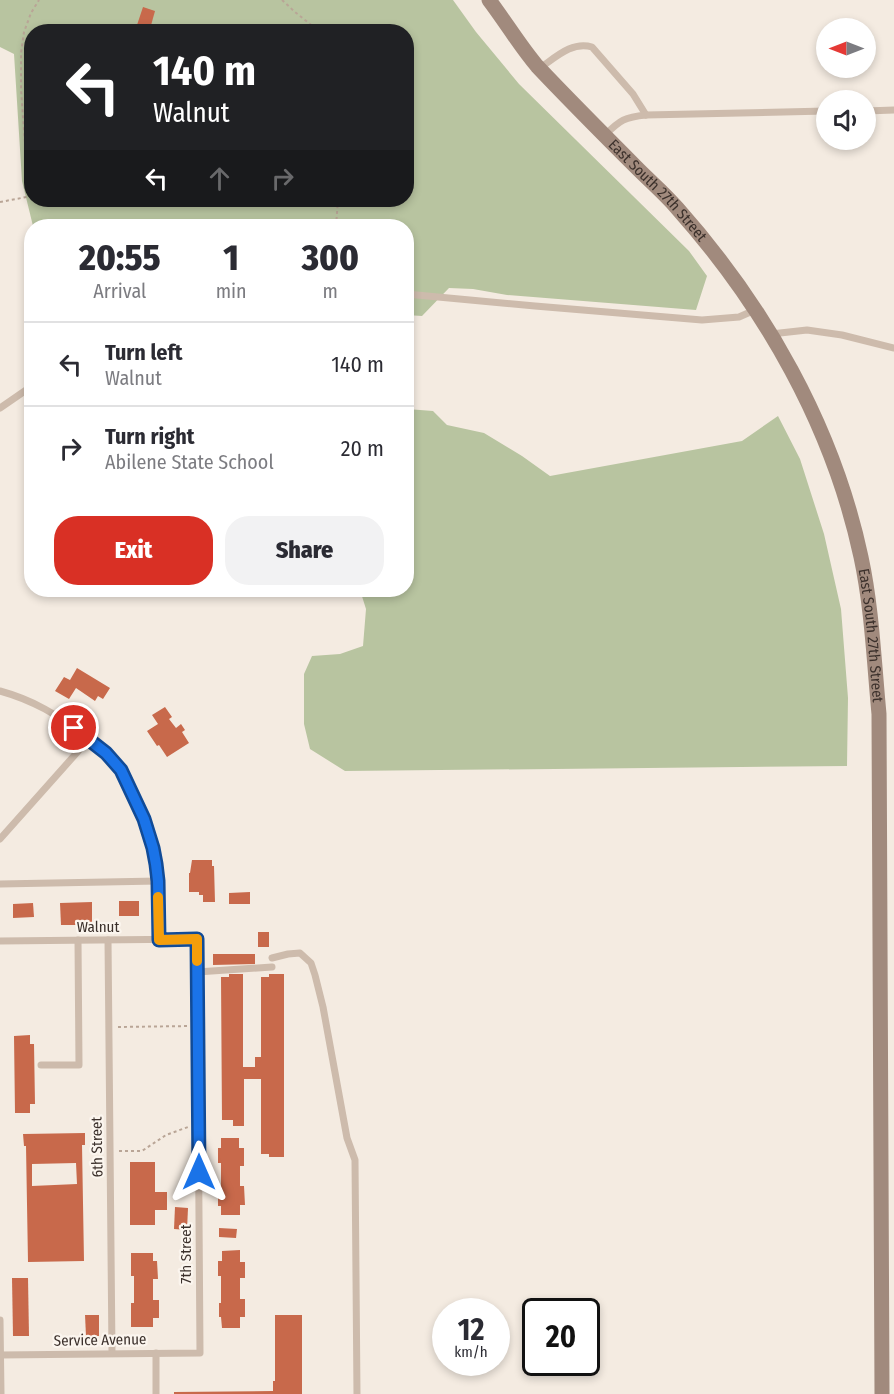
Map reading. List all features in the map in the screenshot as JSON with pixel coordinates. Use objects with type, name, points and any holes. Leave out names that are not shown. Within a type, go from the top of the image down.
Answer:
[{"type":"main road","name":"East South 27th Street","points":[[489,0],[540,68],[675,206],[708,244],[757,310],[806,397],[829,452],[846,503],[861,557],[871,622],[879,714],[882,1394]]},
{"type":"lane","points":[[540,68],[572,47],[584,45],[592,47],[633,94],[646,115]]},
{"type":"lane","points":[[876,111],[894,110]]},
{"type":"lane","points":[[605,135],[617,123],[629,117],[646,115],[816,111]]},
{"type":"lane","points":[[414,295],[702,320],[739,318],[757,310]]},
{"type":"lane","points":[[771,334],[807,330],[842,335],[894,348]]},
{"type":"lane","points":[[0,408],[24,392]]},
{"type":"lane","points":[[0,691],[32,702],[59,716],[106,753],[121,770],[144,819],[153,848],[158,881],[159,940]]},
{"type":"lane","points":[[0,839],[89,739]]},
{"type":"lane","points":[[0,884],[158,881]]},
{"type":"lane","name":"Walnut","points":[[0,940],[197,939]]},
{"type":"lane","name":"7th Street","points":[[197,939],[200,1353]]},
{"type":"lane","points":[[41,1065],[79,1065],[78,940]]},
{"type":"lane","name":"6th Street","points":[[108,940],[112,1353]]},
{"type":"lane","points":[[272,958],[300,953],[311,963],[323,1007],[347,1138],[355,1160],[357,1394]]},
{"type":"lane","points":[[197,972],[272,967]]},
{"type":"lane","points":[[0,1320],[1,1394]]},
{"type":"lane","points":[[156,1353],[156,1394]]},
{"type":"lane","name":"Service Avenue","points":[[0,1355],[200,1353]]},
{"type":"path","points":[[27,24],[39,0]]},
{"type":"path","points":[[282,0],[310,24]]},
{"type":"path","points":[[24,32],[21,53],[21,90],[24,125]]},
{"type":"path","points":[[0,202],[24,197]]},
{"type":"path","points":[[109,1027],[198,1026]]},
{"type":"path","points":[[110,1151],[142,1151],[166,1135],[191,1126],[199,1126]]},
{"type":"green space","points":[[0,0],[453,0],[519,84],[689,251],[707,276],[696,310],[507,295],[473,289],[449,288],[422,316],[414,315],[414,219],[31,219],[28,207],[414,207],[414,24],[24,24],[24,189],[14,54],[0,47]]},
{"type":"green space","points":[[414,410],[433,411],[447,425],[484,433],[550,476],[742,441],[778,416],[800,459],[824,534],[841,609],[848,698],[847,766],[345,771],[310,749],[304,724],[304,674],[312,656],[340,654],[363,646],[366,609],[362,597],[414,597]]},
{"type":"building","points":[[143,7],[155,11],[151,24],[137,24]]},
{"type":"building","points":[[77,668],[110,688],[103,699],[98,696],[95,701],[76,688],[69,699],[55,691],[64,677],[70,680]]},
{"type":"building","points":[[165,707],[172,717],[169,719],[176,728],[181,724],[185,730],[182,732],[189,743],[167,757],[147,731],[158,724],[152,715]]},
{"type":"building","points":[[192,860],[212,860],[215,902],[203,902],[203,895],[199,895],[199,892],[189,892]]},
{"type":"building","points":[[250,892],[250,904],[229,904],[229,893]]},
{"type":"building","points":[[119,901],[139,901],[139,916],[119,916]]},
{"type":"building","points":[[92,902],[92,925],[61,925],[60,903]]},
{"type":"building","points":[[33,903],[34,917],[13,918],[13,904]]},
{"type":"building","points":[[258,932],[269,932],[269,947],[258,947]]},
{"type":"building","points":[[213,954],[255,954],[255,964],[213,965]]},
{"type":"building","points":[[229,974],[243,974],[243,1067],[255,1067],[255,1057],[261,1057],[261,977],[269,977],[269,974],[284,974],[284,1157],[269,1157],[269,1154],[261,1154],[261,1079],[244,1079],[244,1126],[233,1126],[233,1120],[222,1120],[221,977],[229,977]]},
{"type":"building","points":[[30,1035],[30,1044],[34,1044],[35,1104],[30,1104],[30,1113],[15,1113],[14,1036]]},
{"type":"building","points":[[85,1133],[85,1145],[82,1145],[84,1261],[28,1262],[26,1146],[24,1146],[23,1134]],"holes":[[[76,1163],[77,1184],[32,1186],[32,1164]]]},
{"type":"building","points":[[221,1138],[239,1138],[239,1148],[244,1148],[244,1166],[240,1166],[240,1186],[244,1186],[245,1205],[240,1205],[240,1215],[221,1215],[221,1206],[218,1206],[218,1190],[221,1190],[221,1163],[218,1163],[218,1148],[221,1148]]},
{"type":"building","points":[[130,1162],[155,1162],[155,1192],[167,1192],[167,1210],[155,1210],[155,1225],[130,1225]]},
{"type":"building","points":[[175,1207],[188,1208],[187,1230],[174,1229]]},
{"type":"building","points":[[219,1228],[237,1229],[236,1238],[219,1237]]},
{"type":"building","points":[[240,1250],[240,1262],[245,1262],[245,1278],[240,1278],[240,1299],[245,1299],[245,1317],[240,1317],[240,1328],[222,1328],[221,1317],[219,1317],[221,1276],[218,1276],[218,1261],[222,1261],[222,1251]]},
{"type":"building","points":[[131,1253],[153,1253],[153,1261],[157,1261],[158,1279],[153,1279],[153,1300],[159,1300],[159,1318],[153,1318],[153,1327],[131,1327],[134,1276],[131,1276]]},
{"type":"building","points":[[12,1278],[28,1278],[29,1336],[13,1336]]},
{"type":"building","points":[[85,1315],[99,1315],[99,1336],[86,1336]]},
{"type":"building","points":[[275,1315],[302,1315],[302,1394],[174,1394],[174,1392],[273,1391]]},
{"type":"slow traffic","points":[[158,897],[159,940],[197,939],[197,961]]},
{"type":"route","points":[[74,728],[106,753],[121,770],[144,819],[156,864],[159,940],[197,939],[199,1172]]}]
